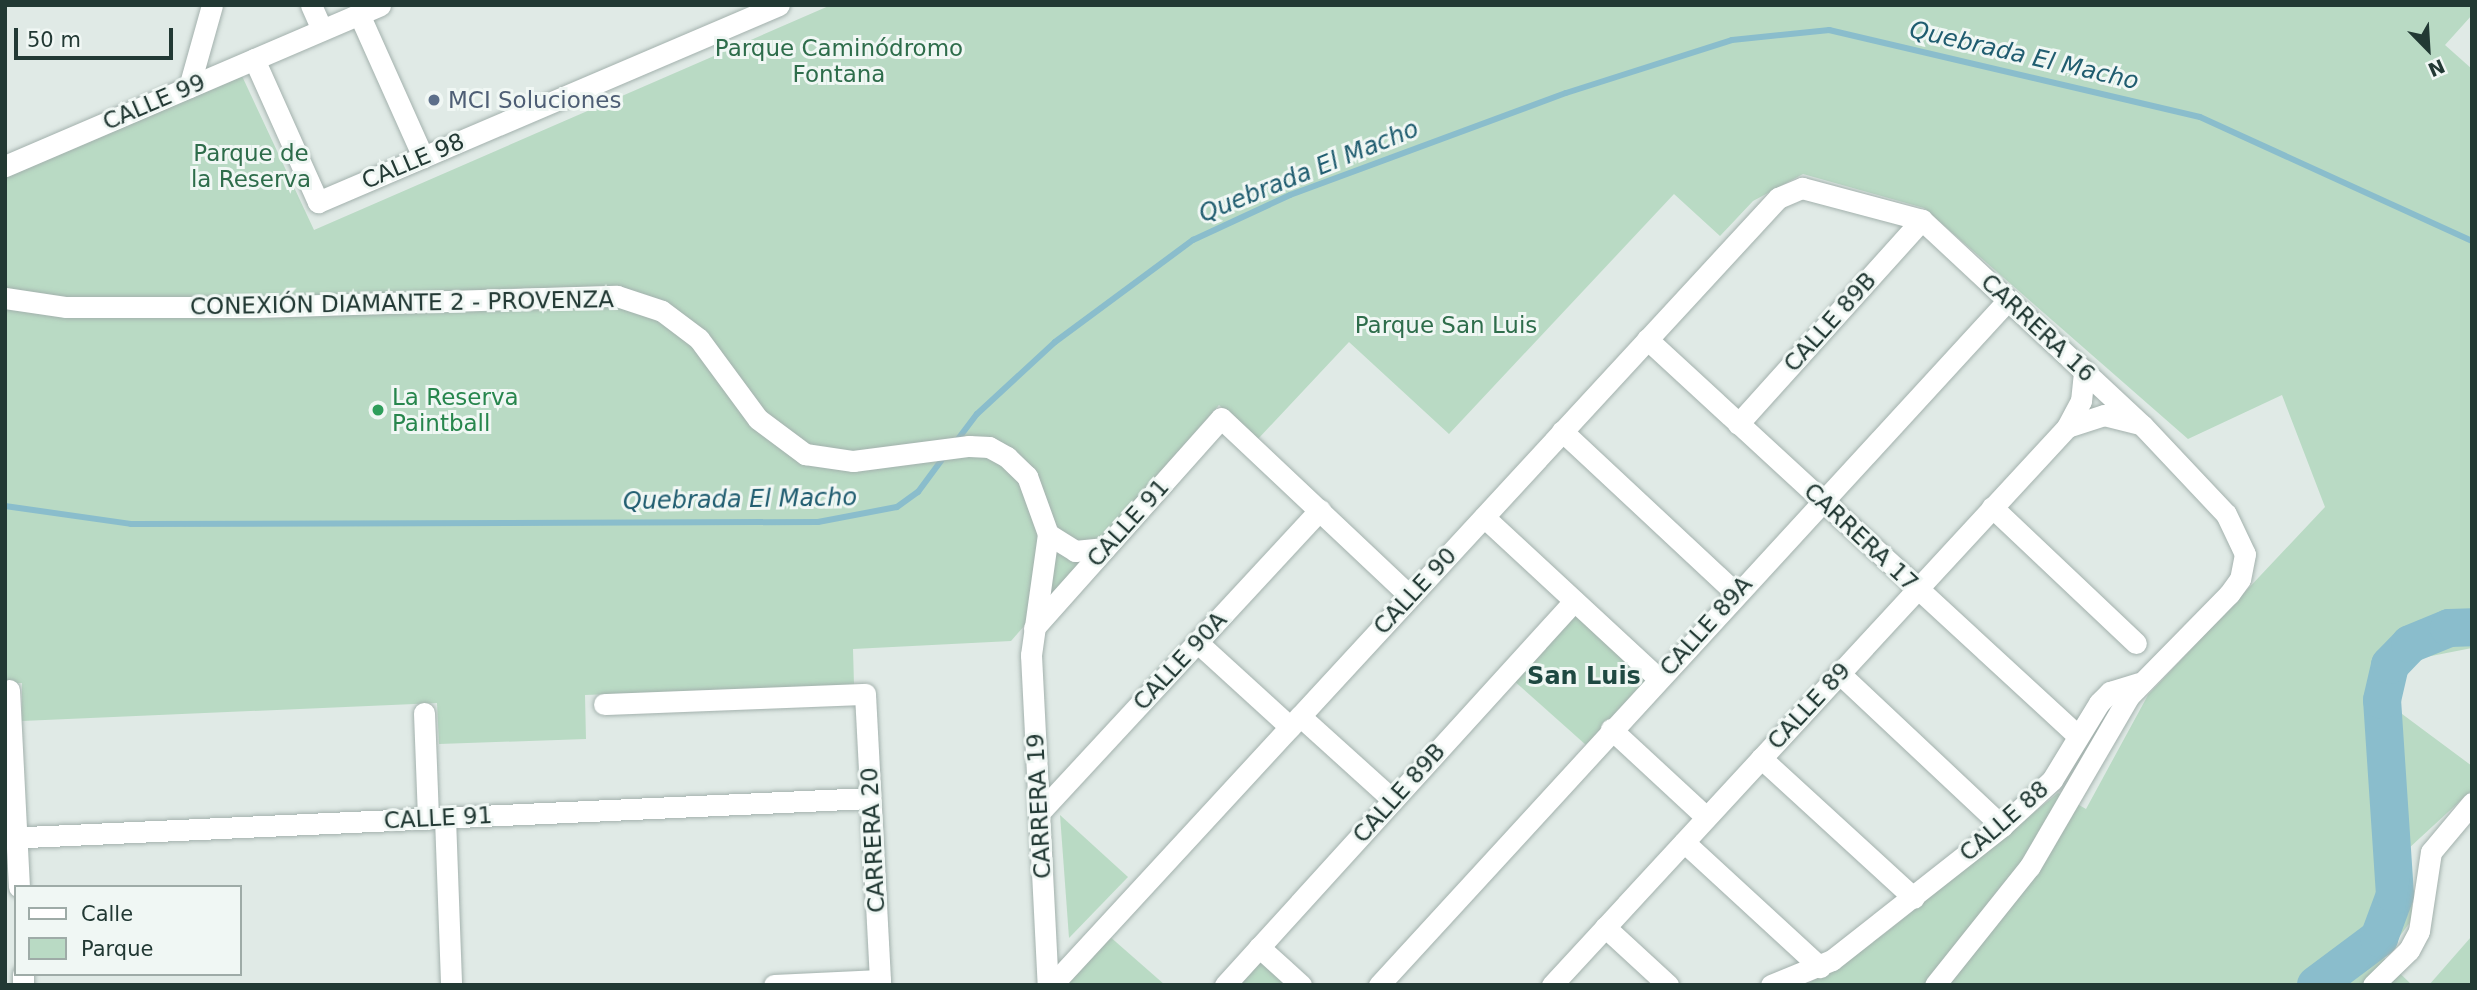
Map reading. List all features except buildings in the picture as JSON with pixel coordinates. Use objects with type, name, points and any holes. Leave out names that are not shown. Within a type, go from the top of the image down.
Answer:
[{"type":"street","points":[[189,87],[212,5]]},
{"type":"street","points":[[311,5],[322,30]]},
{"type":"street","name":"CALLE 99","points":[[5,166],[380,5]]},
{"type":"street","name":"CALLE 98","points":[[254,59],[318,202],[779,5]]},
{"type":"street","points":[[359,14],[423,157]]},
{"type":"street","name":"CARRERA 16","points":[[1779,198],[1816,190],[1922,220],[2142,425],[2226,514],[2245,554]]},
{"type":"street","name":"CALLE 90","points":[[1050,985],[1779,198]]},
{"type":"street","name":"CALLE 89B","points":[[1738,424],[1922,220]]},
{"type":"street","name":"CONEXIÓN DIAMANTE 2 - PROVENZA","points":[[5,298],[66,307],[269,307],[617,296],[662,311],[699,338],[758,419],[805,454],[853,461],[936,448],[989,447],[1027,476],[1048,534],[1034,628]]},
{"type":"street","name":"CALLE 89A","points":[[1379,985],[1820,500],[2008,300]]},
{"type":"street","name":"CARRERA 17","points":[[1647,339],[2076,734]]},
{"type":"street","name":"CALLE 89","points":[[1552,985],[2067,427],[2081,401],[2084,370]]},
{"type":"street","name":"CALLE 89","points":[[2067,427],[2104,415],[2142,425]]},
{"type":"street","name":"CALLE 91","points":[[1034,628],[1222,418],[1320,510]]},
{"type":"street","points":[[1562,431],[1736,593]]},
{"type":"street","points":[[1992,508],[2136,643]]},
{"type":"street","points":[[1320,510],[1410,596]]},
{"type":"street","name":"CALLE 90A","points":[[1040,812],[1320,510]]},
{"type":"street","points":[[1483,517],[1658,678]]},
{"type":"street","points":[[1048,534],[1076,551],[1105,548]]},
{"type":"street","name":"CALLE 88","points":[[1771,985],[1820,967],[1914,898],[2002,826],[2052,780],[2076,734],[2110,692],[2139,683],[2229,594],[2240,579],[2245,554]]},
{"type":"street","name":"CALLE 89B","points":[[1224,985],[1574,601]]},
{"type":"street","name":"CARRERA 19","points":[[1034,628],[1040,812],[1050,985]]},
{"type":"street","points":[[1197,642],[1393,800]]},
{"type":"street","points":[[1839,673],[2002,826]]},
{"type":"street","points":[[1935,985],[2031,866],[2107,729],[2139,683]]},
{"type":"street","points":[[9,690],[11,838],[19,885]]},
{"type":"street","name":"CARRERA 20","points":[[604,704],[865,694],[880,982]]},
{"type":"street","points":[[424,713],[451,985]]},
{"type":"street","points":[[1612,729],[1706,817]]},
{"type":"street","points":[[1761,758],[1914,898]]},
{"type":"street","name":"CALLE 91","points":[[11,838],[870,798]]},
{"type":"street","points":[[2373,985],[2409,950],[2419,931],[2431,852],[2472,803]]},
{"type":"street","points":[[1684,842],[1820,967]]},
{"type":"street","points":[[1605,927],[1668,985]]},
{"type":"street","points":[[1259,947],[1301,985]]},
{"type":"street","points":[[774,985],[880,982]]},
{"type":"green space","points":[[831,5],[2472,5],[2472,15],[2445,45],[2472,69],[2472,648],[2416,659],[2398,677],[2394,708],[2472,766],[2472,790],[2408,849],[2413,918],[2384,958],[2412,985],[1806,985],[1884,934],[2058,793],[2086,809],[2148,695],[2325,507],[2282,395],[2188,439],[1924,208],[1803,174],[1753,201],[1720,236],[1674,194],[1449,434],[1349,342],[1257,440],[1219,405],[1011,641],[853,649],[854,685],[585,695],[586,739],[439,744],[437,703],[22,721],[22,683],[5,683],[5,178],[242,76],[314,230]]},
{"type":"green space","points":[[1578,609],[1651,674],[1586,745],[1513,680]]},
{"type":"green space","points":[[1060,815],[1128,877],[1069,938]]},
{"type":"green space","points":[[1108,935],[1165,985],[1064,985]]},
{"type":"green space","points":[[2471,937],[2472,985],[2429,985]]},
{"type":"green space","points":[[1264,952],[1301,985],[1235,985]]},
{"type":"waterway","name":"Quebrada El Macho","points":[[955,443],[977,414],[1055,342],[1193,240],[1290,195],[1566,93],[1732,40],[1829,30],[2200,117],[2472,241]]},
{"type":"waterway","name":"Quebrada El Macho","points":[[5,506],[131,524],[818,522],[897,507],[918,492],[946,454]]},
{"type":"waterway","points":[[2316,985],[2379,938],[2395,895],[2382,700],[2390,665],[2410,644],[2449,628],[2472,627]]},
{"type":"place","name":"MCI Soluciones","points":[[434,100]]},
{"type":"place","name":"La Reserva Paintball","points":[[378,410]]},
{"type":"district","name":"San Luis","points":[[1584,677]]},
{"type":"park label","name":"Parque Caminódromo Fontana","points":[[839,61]]},
{"type":"park label","name":"Parque de la Reserva","points":[[251,166]]},
{"type":"park label","name":"Parque San Luis","points":[[1446,325]]}]
